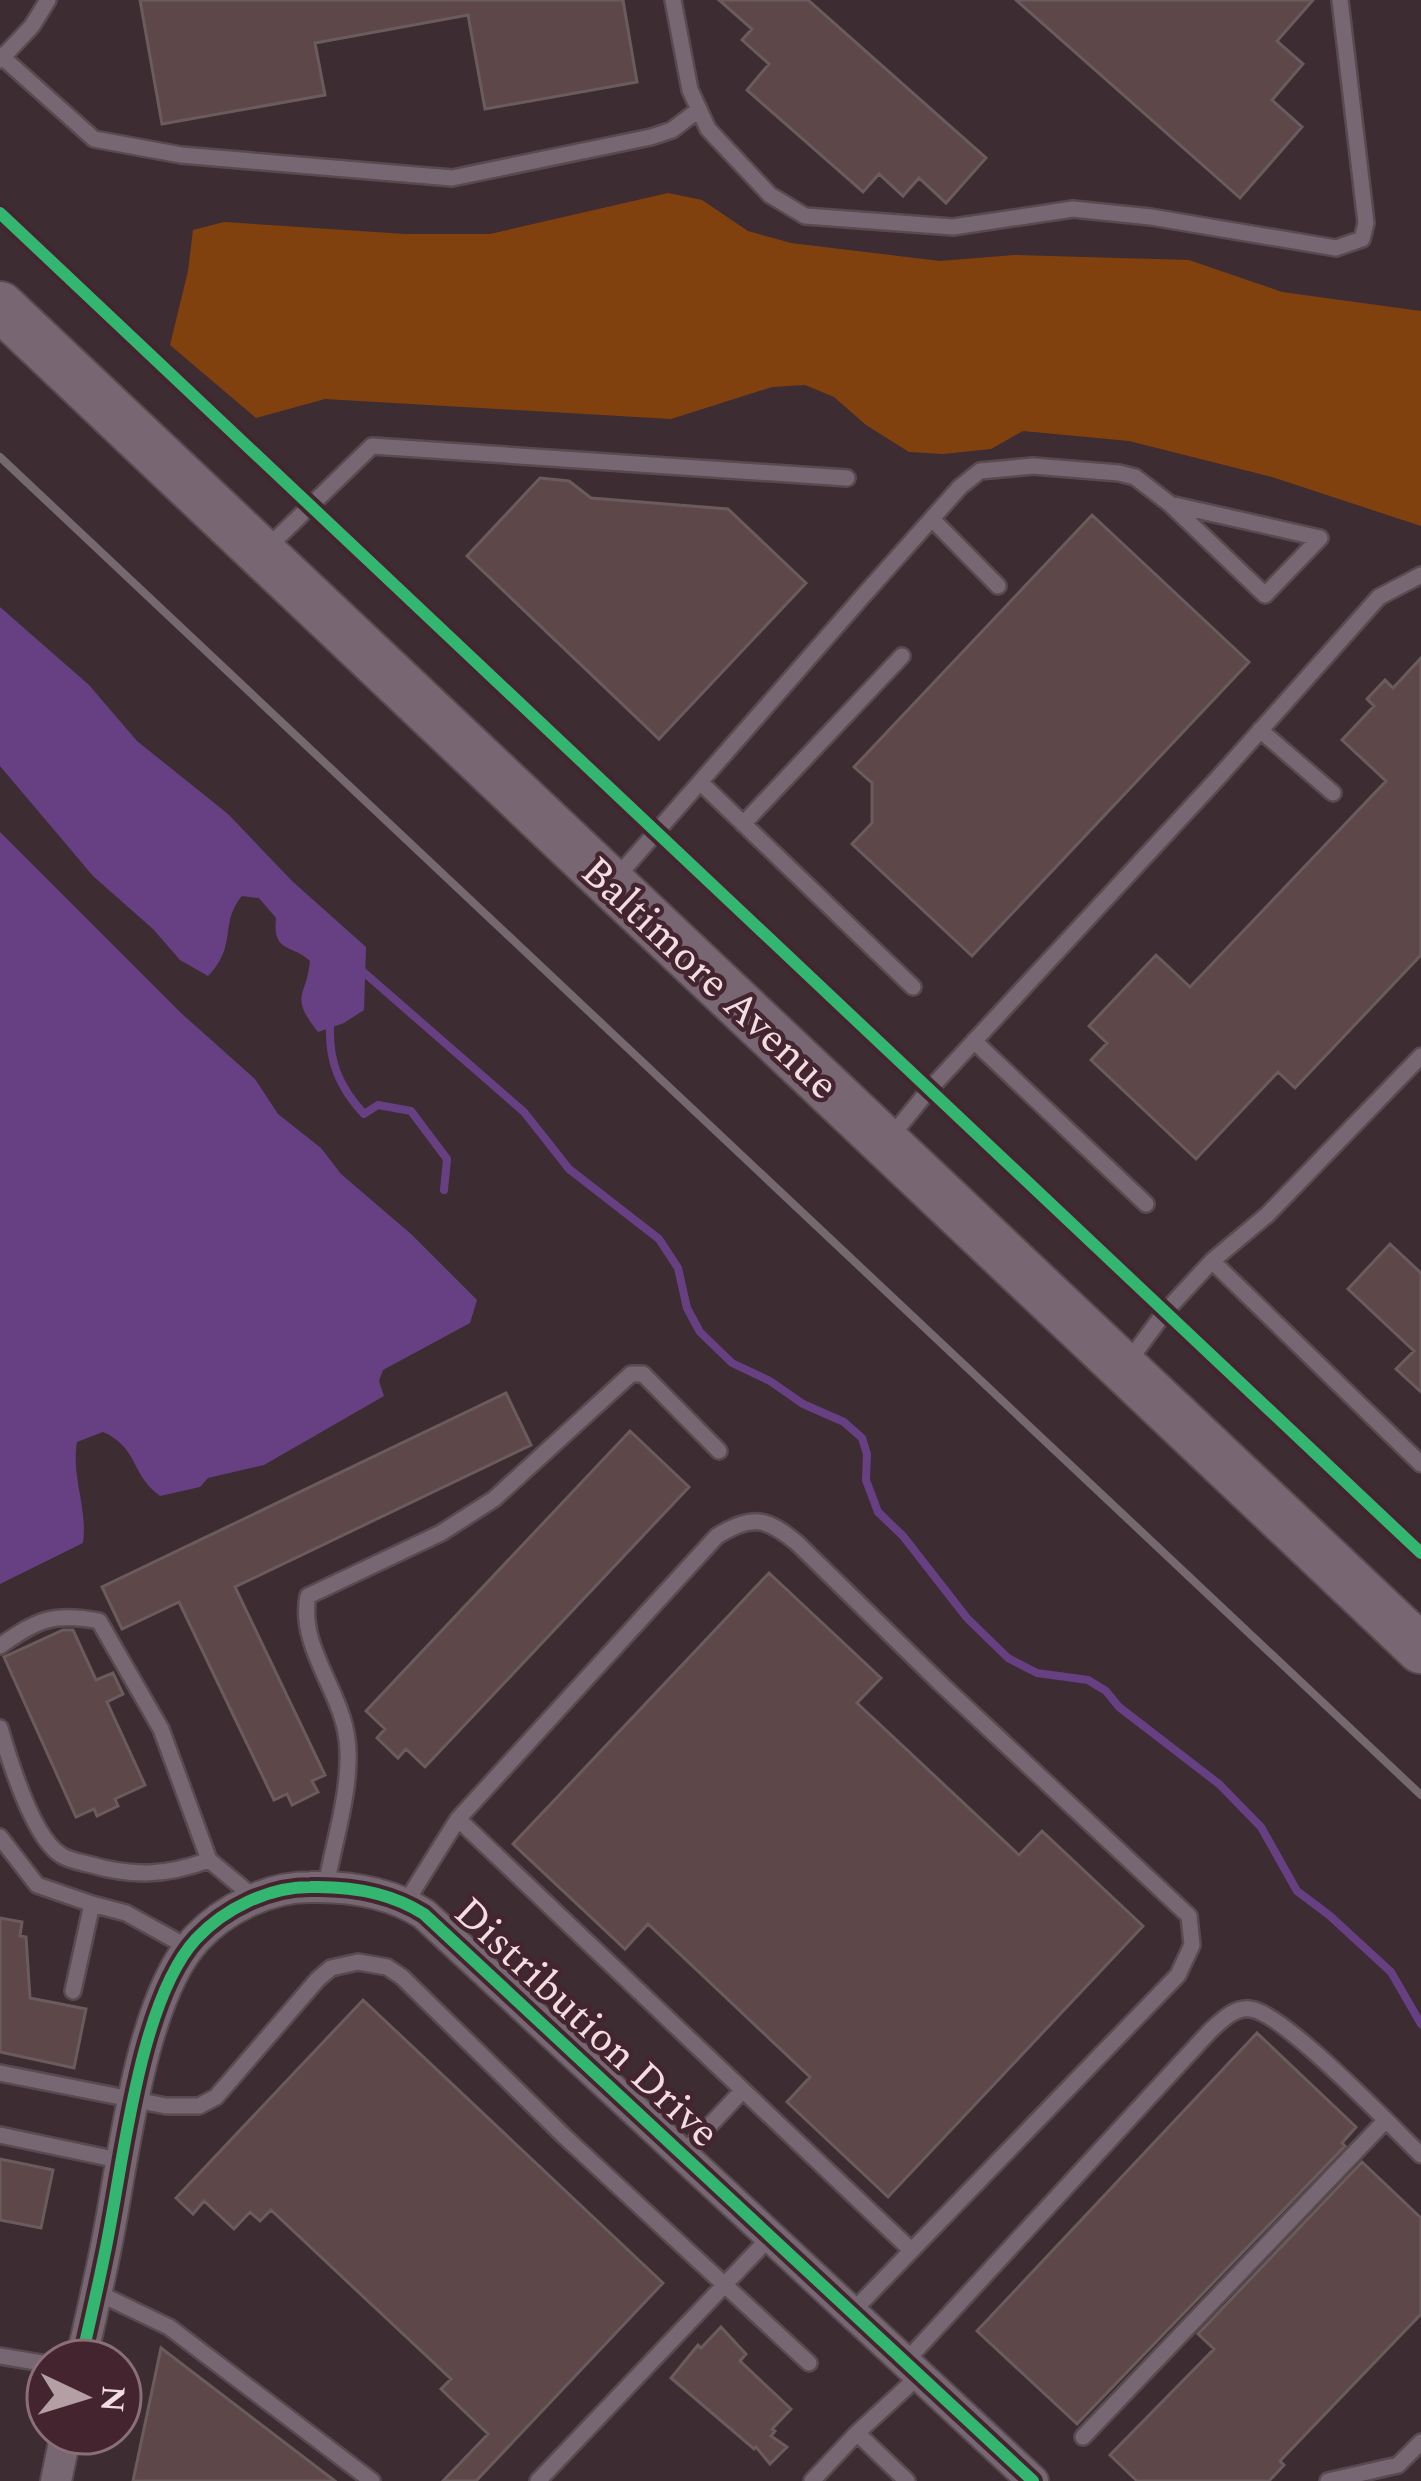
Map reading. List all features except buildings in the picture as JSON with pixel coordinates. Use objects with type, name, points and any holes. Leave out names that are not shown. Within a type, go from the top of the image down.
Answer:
[{"type":"main road","name":"Baltimore Avenue","points":[[0,307],[1421,1649]]},
{"type":"street","name":"Distribution Drive","points":[[86,2337],[133,2111],[156,2013],[170,1978],[214,1924],[278,1889],[326,1886],[369,1891],[406,1902],[521,2001],[1033,2481]]},
{"type":"lane","points":[[48,0],[32,26],[1,58],[94,139],[182,155],[452,178],[651,137],[672,130],[697,111]]},
{"type":"lane","points":[[673,0],[697,111],[770,195],[805,216],[953,227],[1090,210],[1336,248],[1361,239],[1366,223],[1340,0]]},
{"type":"lane","points":[[260,555],[372,446],[847,478]]},
{"type":"lane","points":[[610,885],[932,519],[980,471],[997,467],[1135,477],[1265,595],[1320,538],[1170,504]]},
{"type":"lane","points":[[932,519],[998,586]]},
{"type":"lane","points":[[887,1141],[1378,597],[1418,579]]},
{"type":"lane","points":[[743,824],[902,656]]},
{"type":"lane","points":[[1260,730],[1333,793]]},
{"type":"lane","points":[[700,782],[913,987]]},
{"type":"lane","points":[[974,1041],[1146,1204]]},
{"type":"lane","points":[[1122,1369],[1165,1312],[1212,1262],[1267,1215],[1421,1056]]},
{"type":"lane","points":[[1212,1262],[1421,1464]]},
{"type":"lane","points":[[326,1886],[348,1778],[347,1734],[312,1646],[305,1609],[308,1596],[441,1533],[494,1499],[631,1374],[643,1374],[719,1450]]},
{"type":"lane","points":[[406,1902],[458,1819],[717,1536],[733,1526],[773,1523],[797,1543],[1189,1916],[1192,1946],[1178,1975],[853,2312]]},
{"type":"lane","points":[[0,1646],[31,1624],[58,1616],[99,1621],[161,1729],[208,1859],[256,1899]]},
{"type":"lane","points":[[0,1728],[17,1779],[44,1835],[61,1855],[144,1875],[180,1870],[208,1859]]},
{"type":"lane","points":[[458,1819],[911,2249]]},
{"type":"lane","points":[[0,1837],[37,1885],[126,1913],[190,1948]]},
{"type":"lane","points":[[74,1991],[92,1904]]},
{"type":"lane","points":[[0,2073],[133,2111],[199,2106],[216,2097],[318,1979],[342,1964],[373,1963],[402,1977],[564,2136],[809,2363]]},
{"type":"lane","points":[[812,2481],[1194,2048],[1232,2013],[1251,2008],[1281,2023],[1421,2155]]},
{"type":"lane","points":[[683,2154],[743,2090]]},
{"type":"lane","points":[[1083,2437],[1385,2121]]},
{"type":"lane","points":[[0,2135],[123,2161]]},
{"type":"lane","points":[[538,2481],[771,2236]]},
{"type":"lane","points":[[96,2292],[169,2327],[372,2481]]},
{"type":"lane","points":[[857,2433],[907,2481]]},
{"type":"lane","points":[[1328,2481],[1398,2465],[1421,2442]]},
{"type":"shaded area","points":[[668,193],[702,200],[748,231],[791,243],[940,261],[1014,255],[1189,260],[1282,292],[1421,311],[1421,526],[1272,477],[1129,441],[1023,431],[991,449],[909,452],[866,425],[834,397],[805,385],[772,387],[671,419],[325,399],[256,418],[170,345],[193,230],[224,222],[405,234],[490,234]]},
{"type":"shaded area","points":[[0,607],[89,685],[137,741],[228,814],[292,881],[366,947],[364,1010],[318,1032],[302,1003],[310,961],[280,943],[276,918],[259,898],[242,896],[235,906],[223,954],[208,976],[180,960],[93,876],[0,766]]},
{"type":"shaded area","points":[[0,832],[181,1013],[255,1079],[278,1114],[321,1148],[341,1174],[477,1300],[470,1323],[383,1370],[379,1381],[384,1396],[264,1465],[160,1496],[115,1438],[103,1432],[77,1442],[83,1543],[0,1584]]},
{"type":"waterway","points":[[360,969],[524,1112],[569,1169],[659,1239],[678,1268],[687,1308],[700,1332],[732,1363],[844,1422],[862,1438],[866,1480],[878,1512],[903,1536],[967,1618],[1008,1658],[1037,1673],[1088,1680],[1106,1691],[1119,1707],[1219,1784],[1261,1827],[1297,1891],[1391,1972],[1421,2024]]},
{"type":"waterway","points":[[330,1028],[334,1064],[348,1095],[364,1114],[378,1105],[411,1111],[447,1159],[444,1190]]},
{"type":"railway","points":[[0,457],[1421,1795]]},
{"type":"cycle path","points":[[0,213],[1421,1553]]},
{"type":"cycle path","points":[[86,2337],[138,2075],[177,1965],[208,1928],[248,1901],[295,1888],[355,1889],[398,1900],[424,1914],[1033,2481]]}]
